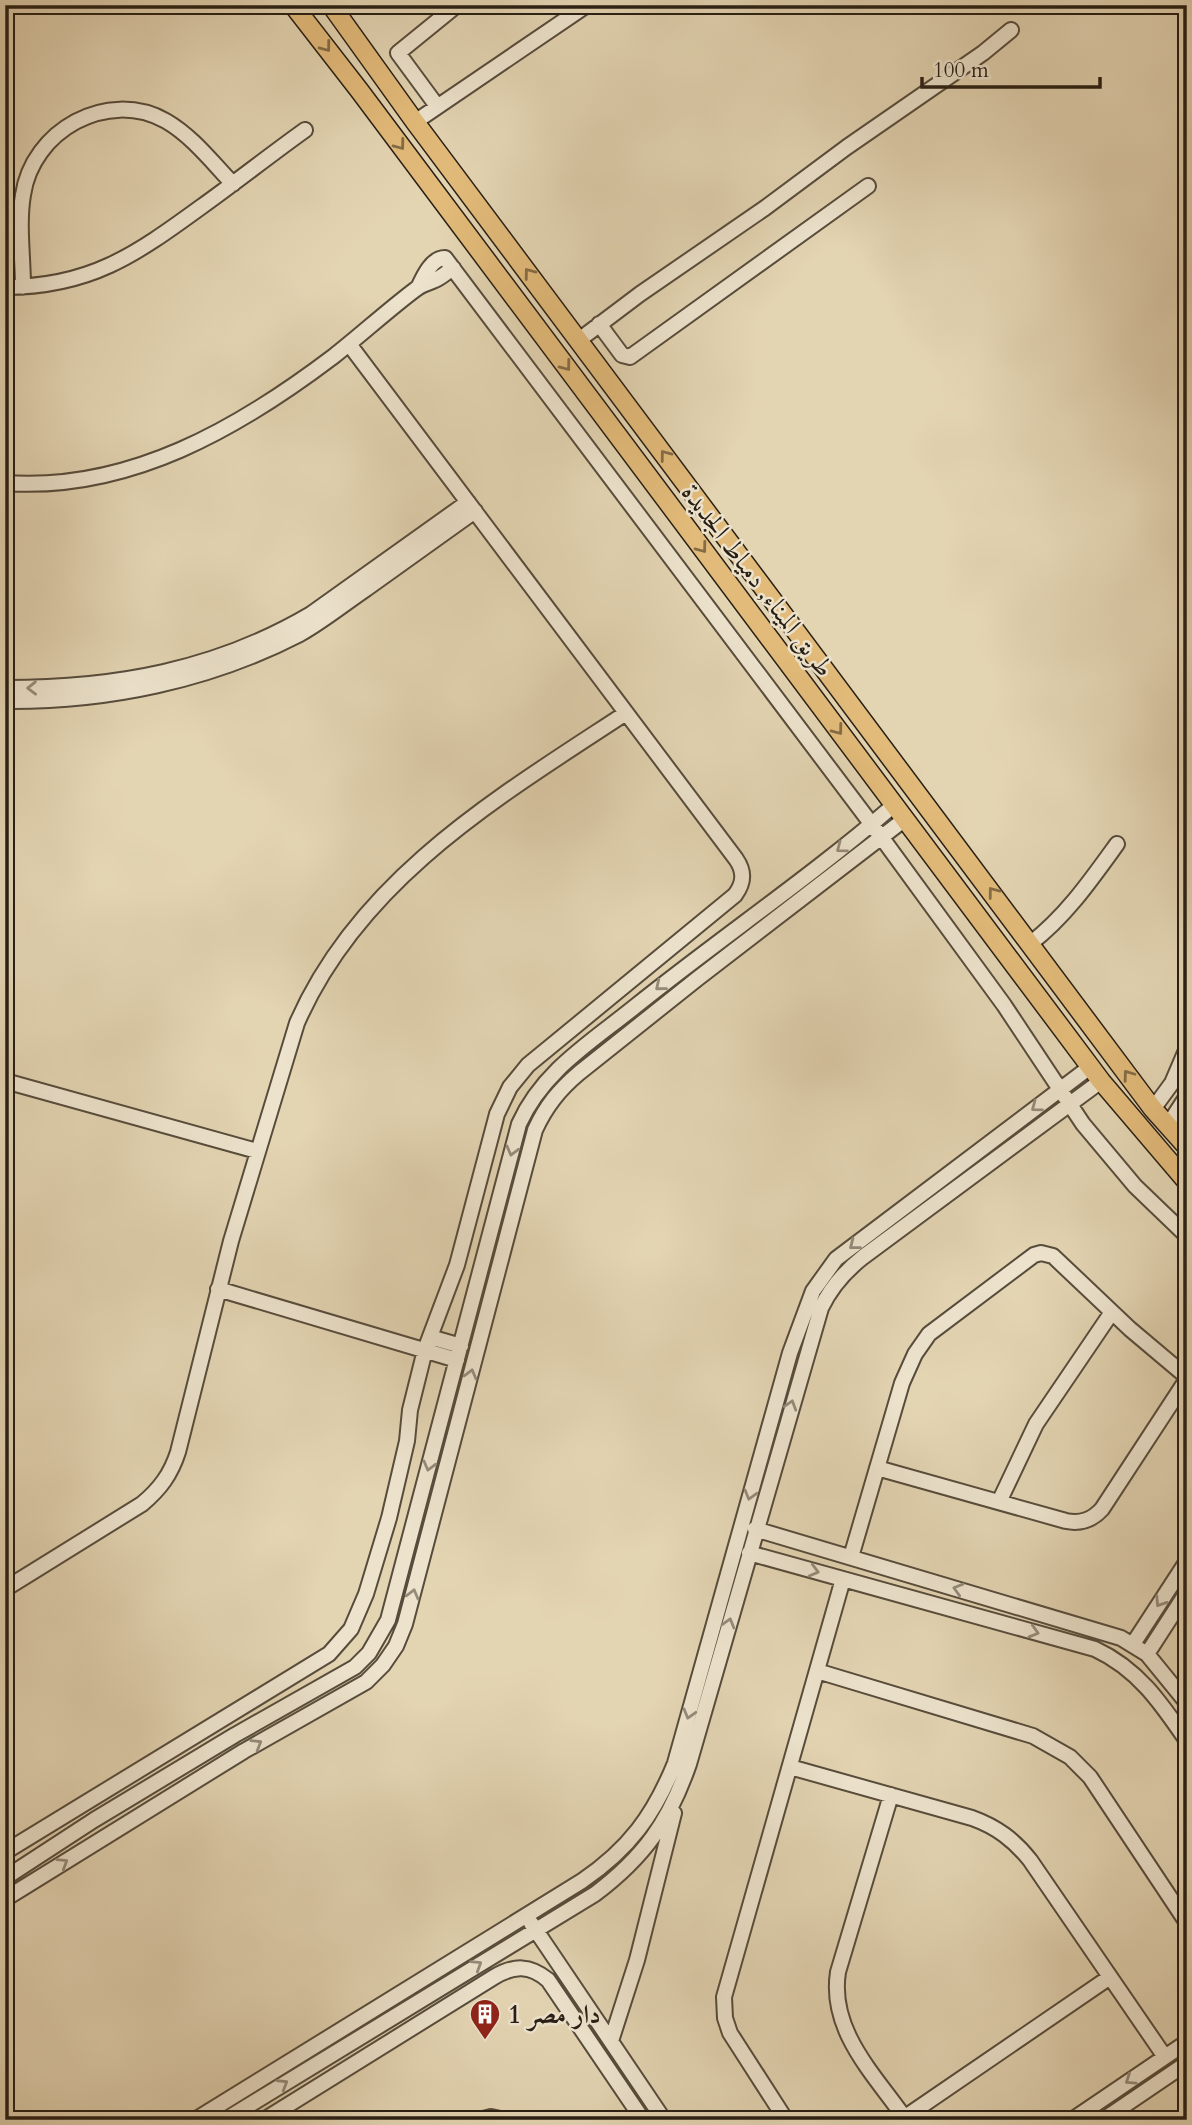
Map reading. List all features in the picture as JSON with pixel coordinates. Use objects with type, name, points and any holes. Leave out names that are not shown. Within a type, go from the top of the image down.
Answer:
[{"type":"main road","name":"طريق الميناء, دمياط الجديدة","points":[[293,5],[1096,1074],[1187,1182]]},
{"type":"main road","name":"طريق الميناء, دمياط الجديدة","points":[[331,5],[415,122],[1153,1109],[1187,1146]]},
{"type":"main road","points":[[805,686],[818,685],[824,679],[826,671]]},
{"type":"main road","points":[[820,706],[826,693],[840,690]]},
{"type":"street","points":[[437,106],[398,53],[457,5]]},
{"type":"street","points":[[415,122],[587,5]]},
{"type":"street","points":[[579,340],[1011,30]]},
{"type":"street","points":[[23,287],[22,196],[29,172],[43,148],[62,129],[85,116],[122,110],[144,113],[164,120],[187,135],[233,184]]},
{"type":"street","points":[[5,287],[65,281],[114,265],[145,247],[305,130]]},
{"type":"street","points":[[599,324],[622,355],[630,356],[868,186]]},
{"type":"street","points":[[5,483],[40,484],[93,478],[158,460],[219,432],[295,384],[349,344],[419,286],[436,280],[453,268],[872,824],[1004,1005],[1069,1104],[1118,1168],[1187,1236]]},
{"type":"street","points":[[5,1852],[315,1662],[341,1642],[359,1615],[389,1518],[407,1441],[410,1410],[428,1344],[457,1265],[497,1114],[510,1087],[528,1065],[736,895],[743,881],[741,866],[349,344]]},
{"type":"street","points":[[5,688],[78,686],[132,680],[179,670],[220,656],[312,614],[471,506]]},
{"type":"street","points":[[5,701],[47,700],[139,690],[193,677],[236,662],[316,624],[471,506]]},
{"type":"street","points":[[5,1589],[142,1504],[161,1486],[174,1464],[218,1289],[257,1151],[303,1010],[329,963],[364,917],[404,875],[461,826],[499,797],[626,713]]},
{"type":"street","points":[[5,1878],[94,1820],[235,1735],[338,1678],[355,1667],[369,1653],[388,1620],[519,1124],[539,1088],[561,1066],[686,966],[872,824],[899,812]]},
{"type":"street","points":[[5,1899],[244,1751],[347,1695],[366,1682],[383,1665],[396,1646],[405,1624],[535,1130],[542,1114],[564,1086],[579,1073],[696,979],[882,838],[899,812]]},
{"type":"street","points":[[1031,943],[1051,927],[1117,844]]},
{"type":"street","points":[[1153,1109],[1171,1083],[1187,1048]]},
{"type":"street","points":[[225,2120],[595,1894],[621,1874],[644,1851],[663,1824],[690,1764],[749,1553],[769,1456],[805,1309],[823,1274],[851,1247],[1059,1089],[1096,1074]]},
{"type":"street","points":[[195,2120],[608,1864],[629,1842],[664,1792],[676,1763],[769,1456],[821,1308],[836,1282],[863,1257],[1069,1104],[1096,1074]]},
{"type":"street","points":[[5,1081],[257,1151]]},
{"type":"street","points":[[1168,1125],[1187,1097]]},
{"type":"street","points":[[851,1557],[877,1468],[907,1370],[922,1343],[929,1334],[1034,1255],[1041,1253],[1053,1256],[1187,1378],[1096,1515],[1082,1522],[877,1468]]},
{"type":"street","points":[[218,1289],[459,1353]]},
{"type":"street","points":[[999,1502],[1036,1424],[1112,1312]]},
{"type":"street","points":[[755,1529],[1110,1633],[1133,1643],[1147,1654],[1187,1703]]},
{"type":"street","points":[[749,1553],[1095,1649],[1108,1655],[1143,1681],[1187,1741]]},
{"type":"street","points":[[1133,1643],[1187,1561]]},
{"type":"street","points":[[786,2120],[735,2044],[723,2007],[726,1986],[843,1579]]},
{"type":"street","points":[[1147,1654],[1187,1592]]},
{"type":"street","points":[[817,1671],[1033,1736],[1059,1749],[1090,1777],[1187,1923]]},
{"type":"street","points":[[790,1767],[985,1823],[1009,1837],[1030,1860],[1165,2057]]},
{"type":"street","points":[[611,2041],[653,1902],[678,1795]]},
{"type":"street","points":[[891,1795],[838,1972],[836,1994],[846,2033],[903,2119],[1110,1977]]},
{"type":"street","points":[[526,1916],[664,2120]]},
{"type":"street","points":[[264,2120],[495,1977],[516,1967],[539,1972],[548,1980],[643,2120]]},
{"type":"street","points":[[1072,2120],[1187,2042]]},
{"type":"street","points":[[1103,2120],[1187,2063]]},
{"type":"street","points":[[478,2120],[491,2117],[505,2120]]},
{"type":"place","name":"دار مصر 1","points":[[485,2041]]}]
